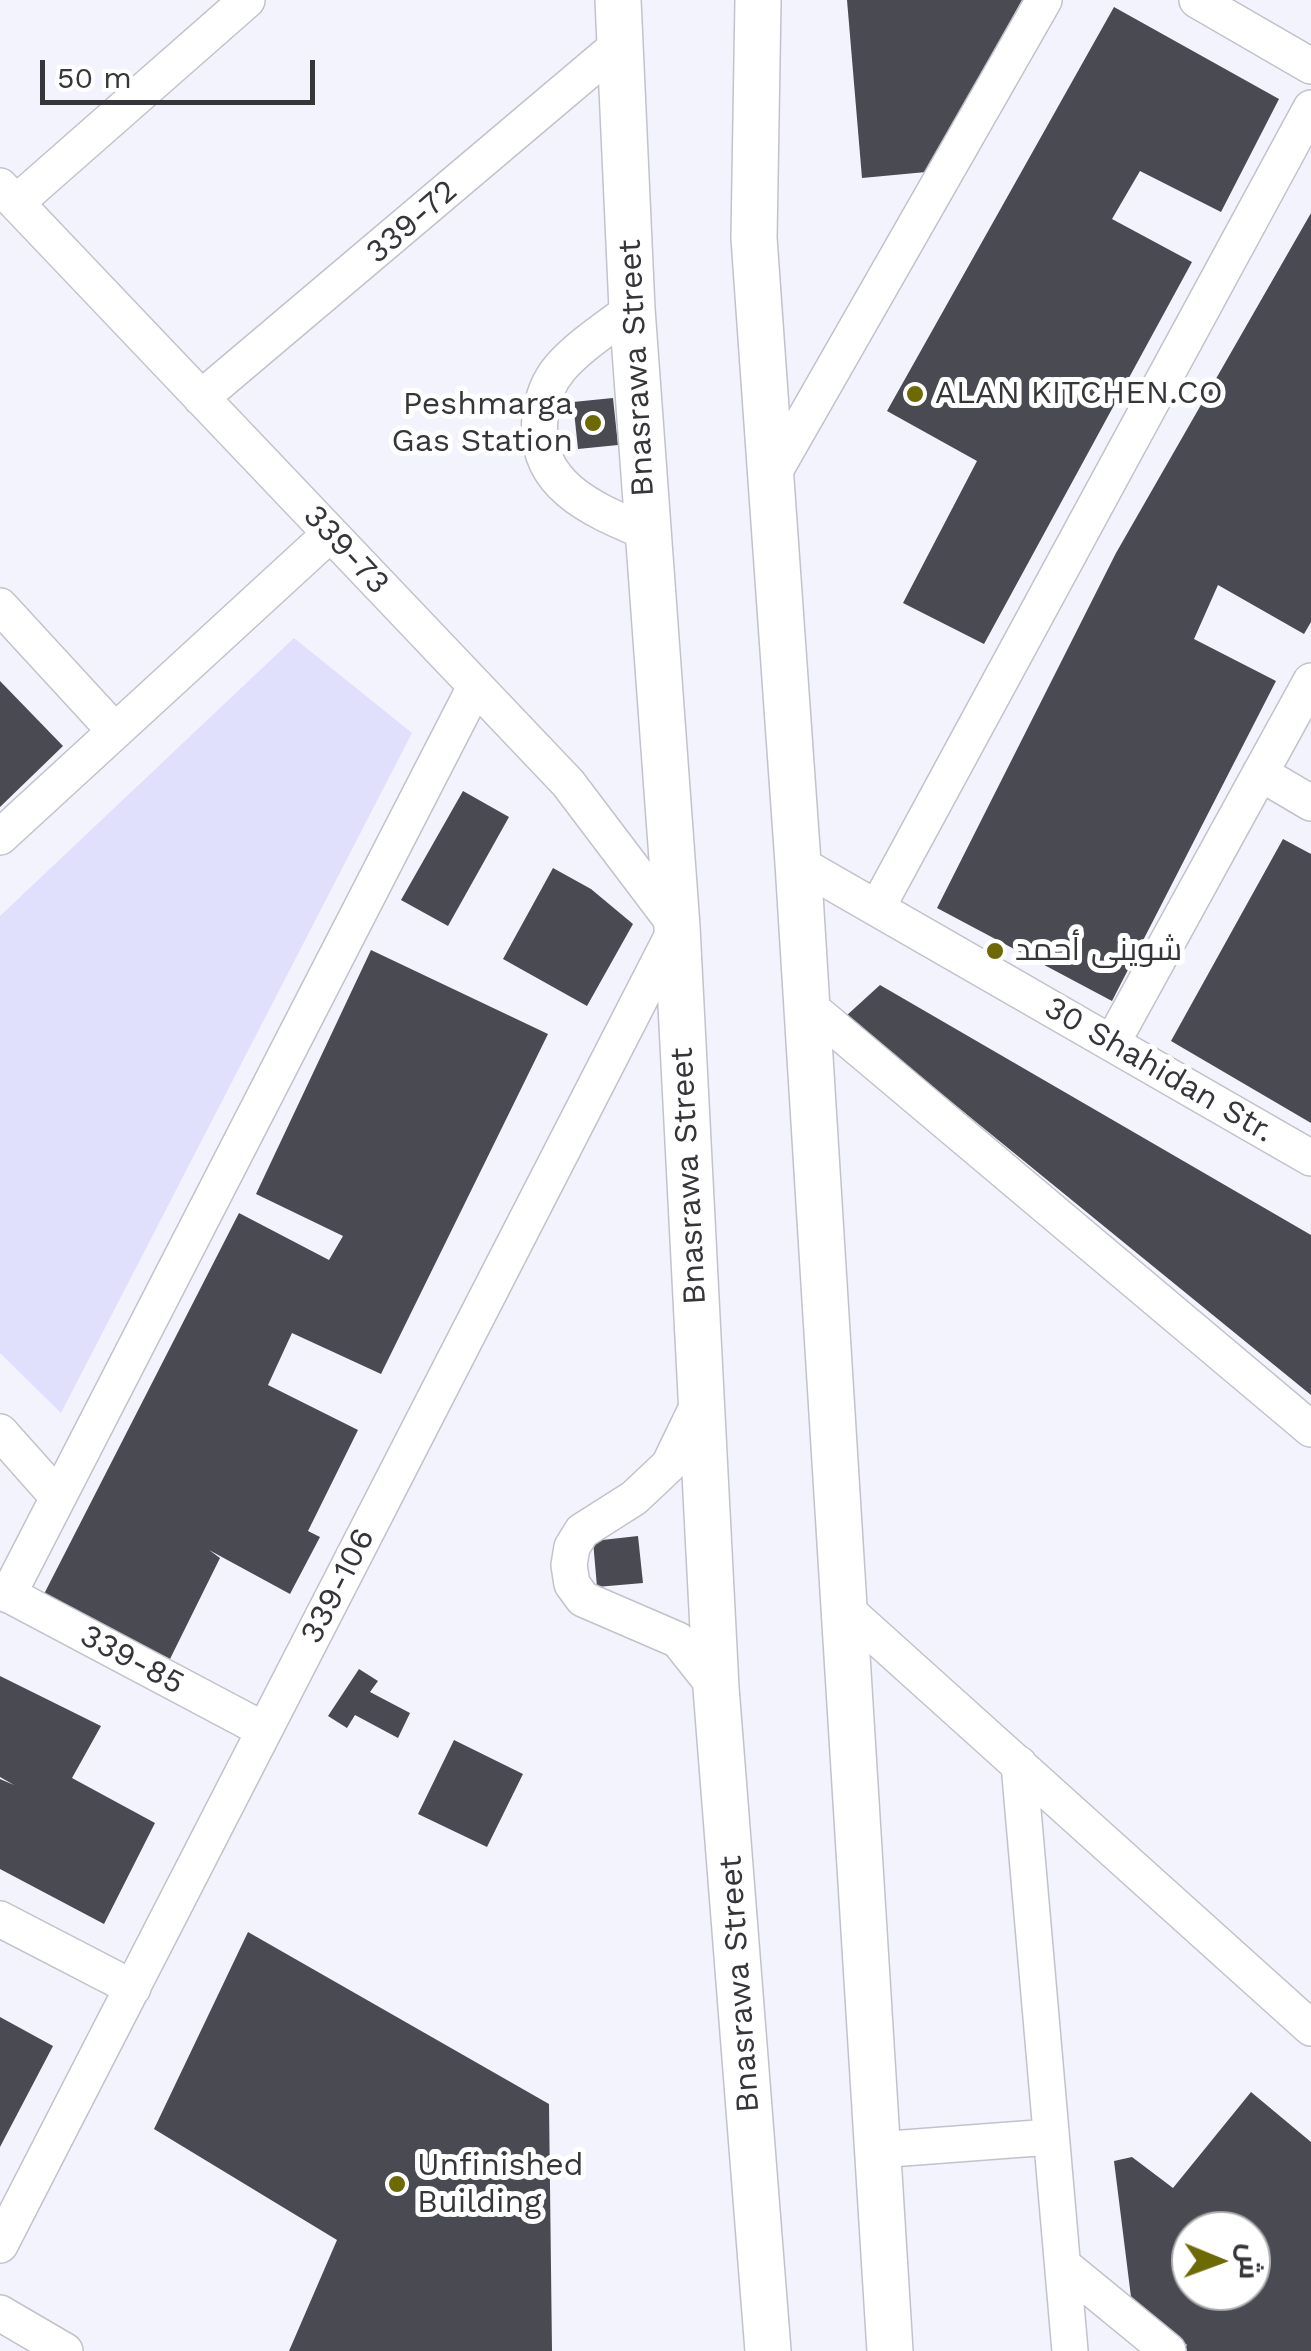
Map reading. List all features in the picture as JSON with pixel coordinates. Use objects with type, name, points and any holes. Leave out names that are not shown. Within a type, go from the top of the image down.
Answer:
[{"type":"main road","points":[[758,0],[754,238],[768,482],[798,863],[890,2351]]},
{"type":"main road","name":"Bnasrawa Street","points":[[620,22],[646,532],[677,927],[716,1688],[768,2351]]},
{"type":"street","points":[[8,195],[247,0]]},
{"type":"street","points":[[768,482],[1044,0]]},
{"type":"street","points":[[1197,0],[1311,66]]},
{"type":"street","name":"339-72","points":[[201,398],[620,22]]},
{"type":"street","points":[[877,908],[1311,108]]},
{"type":"street","name":"339-73","points":[[8,195],[568,783],[677,927]]},
{"type":"street","points":[[632,309],[558,370],[542,399],[539,432],[547,464],[566,492],[594,510],[646,532]]},
{"type":"street","points":[[0,837],[330,534]]},
{"type":"street","points":[[0,606],[116,731]]},
{"type":"street","points":[[1112,1043],[1311,681]]},
{"type":"street","points":[[4,1592],[475,686]]},
{"type":"street","points":[[1260,773],[1311,802]]},
{"type":"street","name":"30 Shahidan Str.","points":[[798,863],[1311,1158]]},
{"type":"street","name":"339-106","points":[[0,2246],[677,927]]},
{"type":"street","points":[[806,1004],[1311,1429]]},
{"type":"street","points":[[700,1400],[682,1445],[669,1465],[634,1498],[582,1532],[572,1547],[569,1565],[572,1584],[582,1599],[651,1624],[678,1640],[716,1688]]},
{"type":"street","points":[[0,1432],[57,1496]]},
{"type":"street","name":"339-85","points":[[4,1592],[264,1730]]},
{"type":"street","points":[[841,1605],[1311,2028]]},
{"type":"street","points":[[1019,1764],[1070,2351]]},
{"type":"street","points":[[0,1918],[132,1988]]},
{"type":"street","points":[[877,2150],[1050,2137]]},
{"type":"street","points":[[1063,2265],[1168,2351]]},
{"type":"street","points":[[0,2313],[65,2351]]},
{"type":"shaded area","points":[[294,638],[412,733],[61,1413],[0,1353],[0,916]]},
{"type":"building","points":[[847,0],[1022,0],[926,172],[862,178]]},
{"type":"building","points":[[1114,7],[1279,99],[1221,212],[1140,171],[1112,219],[1192,262],[984,644],[903,603],[977,461],[887,411]]},
{"type":"building","points":[[1311,213],[1311,622],[1304,634],[1218,585],[1194,639],[1276,681],[1112,1001],[937,908],[1116,553]]},
{"type":"building","points":[[613,398],[618,445],[578,449],[573,402]]},
{"type":"building","points":[[0,681],[63,746],[0,807]]},
{"type":"building","points":[[463,791],[509,817],[448,926],[401,900]]},
{"type":"building","points":[[1283,839],[1311,854],[1311,1123],[1171,1041]]},
{"type":"building","points":[[553,868],[591,889],[633,924],[587,1006],[503,959]]},
{"type":"building","points":[[371,950],[548,1034],[381,1374],[292,1333],[268,1385],[358,1430],[308,1531],[320,1537],[290,1594],[209,1550],[220,1558],[170,1659],[44,1594],[239,1213],[329,1260],[343,1236],[256,1194]]},
{"type":"building","points":[[880,985],[1311,1235],[1311,1395],[846,1016]]},
{"type":"building","points":[[638,1536],[643,1583],[597,1587],[593,1541]]},
{"type":"building","points":[[359,1669],[378,1681],[370,1692],[410,1713],[398,1738],[355,1715],[347,1728],[328,1716]]},
{"type":"building","points":[[0,1676],[101,1726],[72,1778],[155,1823],[104,1924],[0,1869],[0,1779],[14,1785],[0,1777]]},
{"type":"building","points":[[454,1740],[523,1774],[487,1847],[418,1814]]},
{"type":"building","name":"Unfinished Building","points":[[248,1932],[549,2104],[552,2351],[289,2351],[337,2240],[154,2129]]},
{"type":"building","points":[[0,2017],[53,2046],[0,2147]]},
{"type":"building","points":[[1251,2092],[1311,2142],[1311,2351],[1182,2351],[1187,2345],[1131,2297],[1114,2161],[1132,2157],[1173,2188]]},
{"type":"place","name":"ALAN KITCHEN.CO","points":[[915,394]]},
{"type":"place","name":"Peshmarga Gas Station","points":[[593,423]]},
{"type":"place","name":"شوینی أحمد","points":[[995,951]]},
{"type":"place","name":"Unfinished Building","points":[[397,2184]]}]
